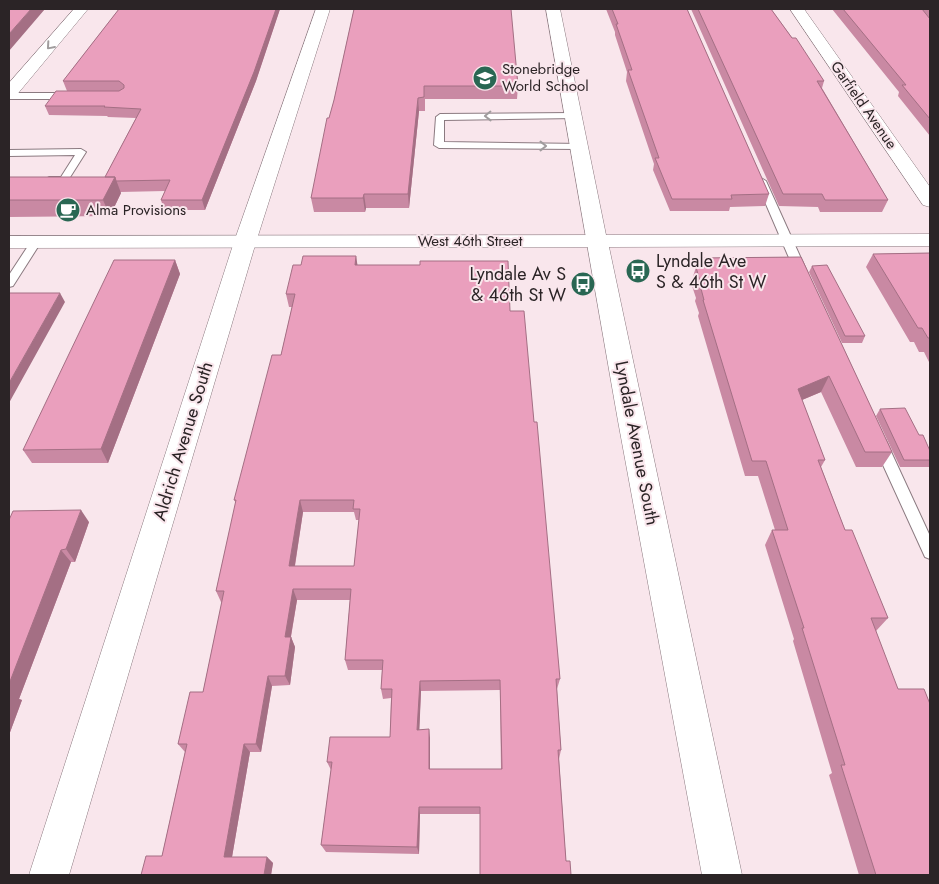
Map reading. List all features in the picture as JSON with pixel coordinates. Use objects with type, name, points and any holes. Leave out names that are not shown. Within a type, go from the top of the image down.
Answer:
[{"type":"street","points":[[9,95],[81,9]]},
{"type":"street","name":"Aldrich Avenue South","points":[[49,875],[245,242],[323,9]]},
{"type":"street","name":"Lyndale Avenue South","points":[[554,9],[631,421],[722,875]]},
{"type":"street","name":"Garfield Avenue","points":[[797,9],[930,201]]},
{"type":"street","name":"West 46th Street","points":[[9,242],[930,240]]},
{"type":"lane","points":[[9,95],[82,96]]},
{"type":"lane","points":[[574,116],[440,116],[439,145],[580,146]]},
{"type":"lane","points":[[9,154],[81,152],[64,180],[36,180]]},
{"type":"lane","points":[[755,168],[805,281]]},
{"type":"lane","points":[[9,283],[36,242]]},
{"type":"lane","points":[[876,434],[930,552]]},
{"type":"building","points":[[9,9],[31,9],[9,34]]},
{"type":"building","points":[[119,9],[276,9],[254,72],[202,200],[161,200],[170,180],[116,181],[115,177],[105,177],[141,109],[105,106],[45,106],[56,91],[119,91],[124,88],[124,85],[119,81],[63,81]]},
{"type":"building","points":[[354,9],[511,9],[518,86],[424,86],[424,97],[418,98],[408,194],[364,194],[363,198],[311,198],[327,118],[329,118],[334,100]]},
{"type":"building","points":[[612,9],[687,9],[769,194],[731,195],[732,199],[672,199],[655,158],[659,158],[628,70],[632,70]]},
{"type":"building","points":[[698,9],[771,9],[792,38],[796,38],[824,81],[817,81],[888,200],[825,200],[822,194],[783,194]]},
{"type":"building","points":[[843,9],[922,9],[930,19],[930,119],[902,85],[906,85]]},
{"type":"building","points":[[9,177],[115,177],[103,200],[9,200]]},
{"type":"building","points":[[930,253],[930,338],[928,338],[922,328],[918,328],[873,254]]},
{"type":"building","points":[[303,256],[356,256],[355,265],[420,265],[420,261],[508,261],[510,311],[524,311],[534,422],[537,422],[560,679],[556,679],[561,750],[558,750],[566,861],[570,861],[571,875],[480,875],[480,807],[419,807],[417,847],[321,845],[332,762],[327,762],[330,737],[390,737],[392,689],[381,689],[383,660],[345,660],[351,589],[293,589],[285,637],[291,637],[285,676],[268,676],[256,744],[244,744],[224,857],[267,857],[264,875],[141,875],[146,856],[162,856],[187,744],[178,744],[190,692],[203,692],[224,591],[216,591],[236,500],[234,500],[272,355],[281,355],[295,294],[286,294],[293,265],[301,265]],"holes":[[[300,500],[354,500],[353,509],[360,509],[354,566],[289,566]],[[500,680],[502,769],[429,769],[429,729],[417,730],[420,681]]]},
{"type":"building","points":[[801,257],[892,452],[865,452],[829,376],[798,389],[825,460],[818,460],[845,530],[852,530],[888,618],[871,618],[898,689],[924,689],[930,704],[930,875],[876,875],[841,765],[845,765],[802,628],[804,628],[772,530],[788,530],[766,461],[752,461],[703,300],[696,267],[705,267],[702,258]]},
{"type":"building","points":[[114,260],[175,260],[101,449],[23,450]]},
{"type":"building","points":[[827,265],[865,336],[845,336],[812,266]]},
{"type":"building","points":[[9,293],[60,293],[9,383]]},
{"type":"building","points":[[905,408],[919,435],[923,435],[930,451],[930,460],[904,460],[880,409]]},
{"type":"building","points":[[81,510],[66,549],[61,550],[9,684],[9,520],[13,511]]},
{"type":"place","name":"Stonebridge World School","points":[[485,78]]},
{"type":"place","name":"Alma Provisions","points":[[68,210]]},
{"type":"place","name":"Lyndale Ave S & 46th St W","points":[[638,271]]},
{"type":"place","name":"Lyndale Av S & 46th St W","points":[[583,284]]}]
